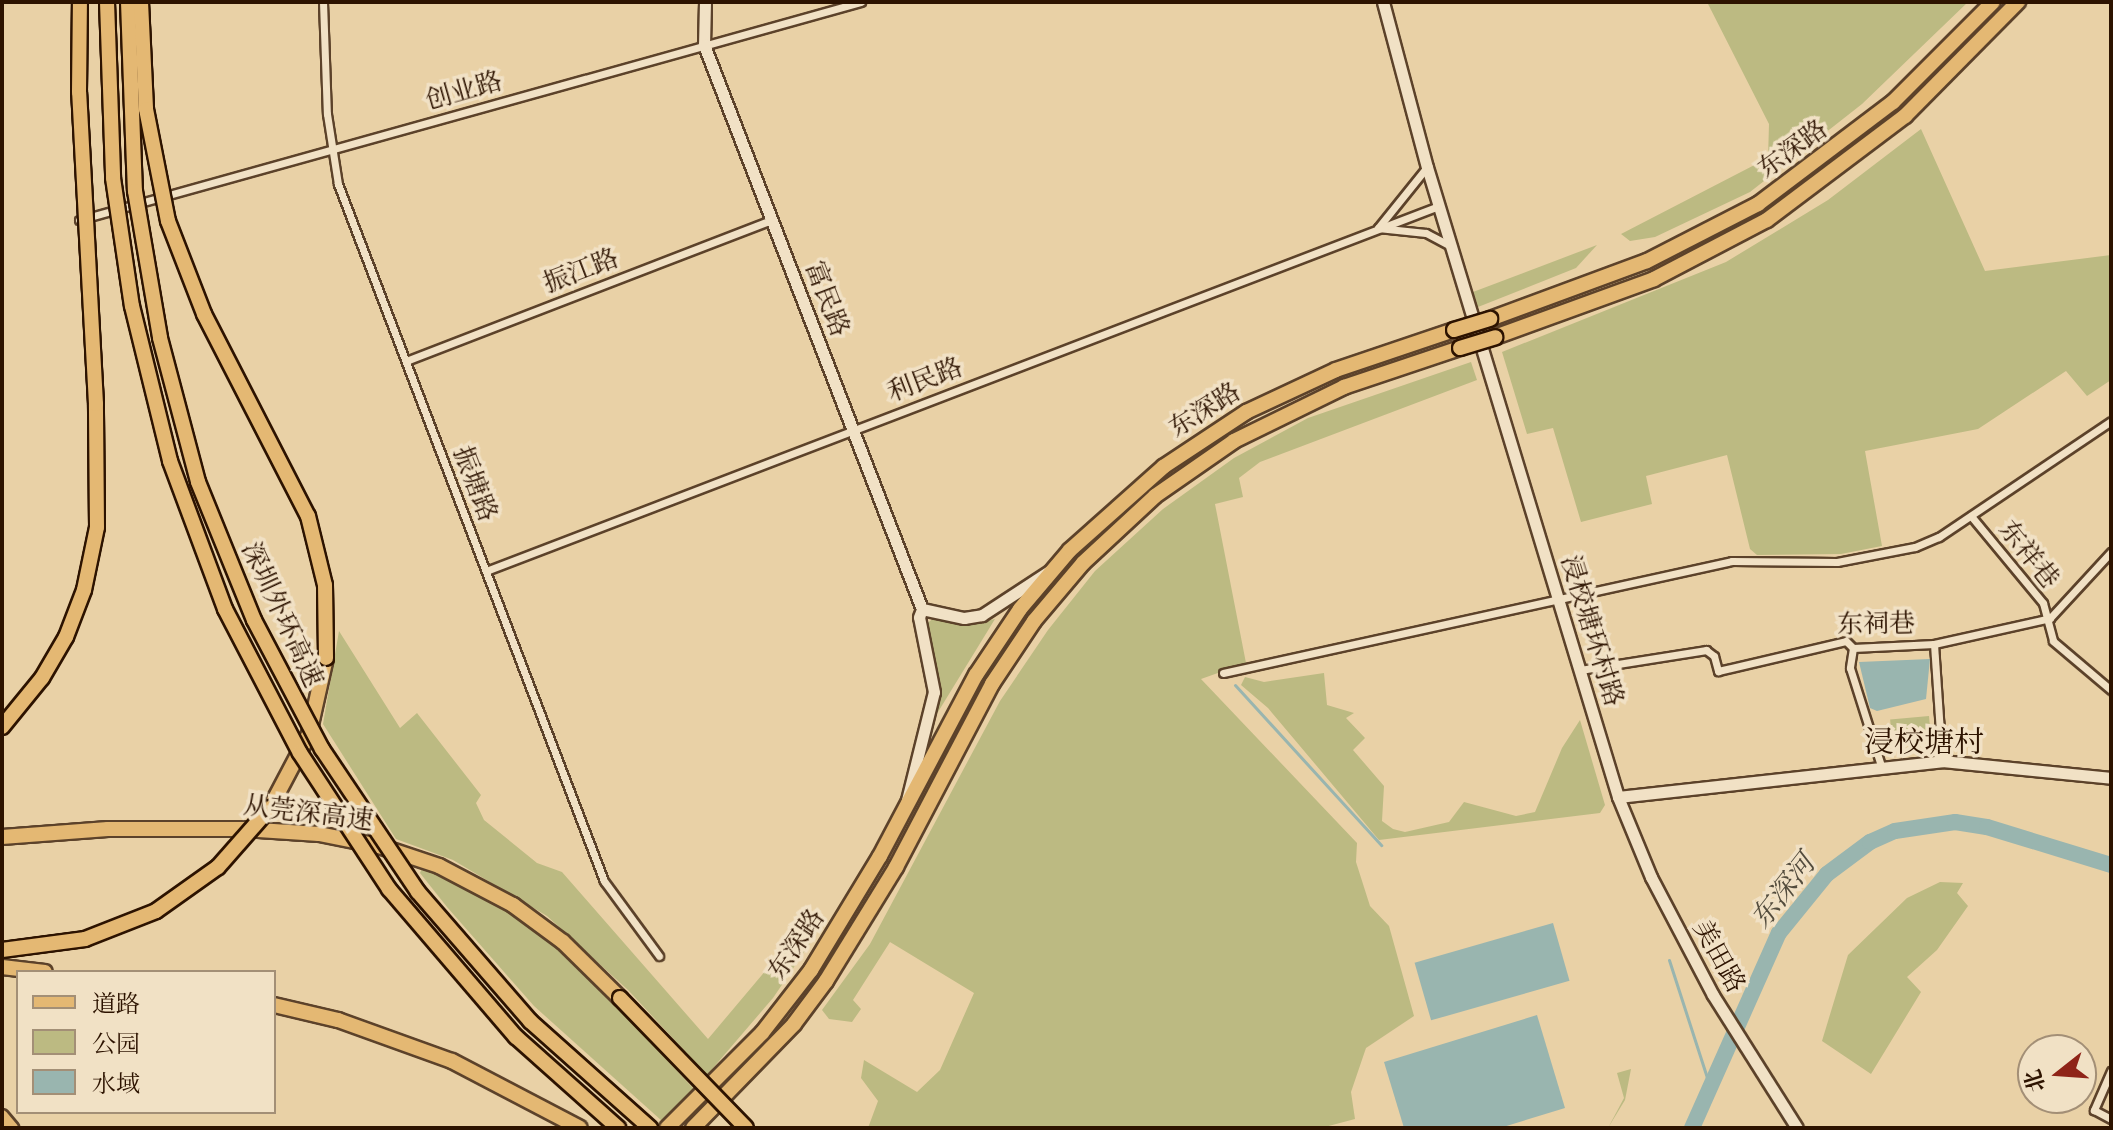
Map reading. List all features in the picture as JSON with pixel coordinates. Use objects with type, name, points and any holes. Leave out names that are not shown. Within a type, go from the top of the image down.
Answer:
[{"type":"highway","points":[[2,727],[33,691],[66,637],[84,590],[97,527],[98,450],[79,92],[80,2]]},
{"type":"highway","name":"深圳外环高速","points":[[107,2],[113,178],[134,316],[170,461],[225,609],[300,753],[389,889],[516,1037],[618,1128]]},
{"type":"highway","name":"深圳外环高速","points":[[128,2],[134,176],[160,338],[198,482],[254,620],[322,749],[418,892],[530,1021],[650,1128]]},
{"type":"highway","points":[[2,950],[85,939],[156,911],[218,867],[270,808],[309,734],[326,658],[325,585],[308,516],[204,314],[168,221],[146,109],[141,2]]},
{"type":"highway","name":"东深路","points":[[667,1128],[762,1033],[795,992],[854,903],[976,675],[1052,570],[1134,490],[1225,425],[1313,380],[1647,261],[1758,204],[1893,102],[1993,2]]},
{"type":"highway","name":"东深路","points":[[693,1128],[794,1024],[826,981],[896,867],[992,684],[1034,621],[1083,563],[1155,496],[1245,435],[1344,387],[1495,337],[1654,279],[1767,220],[1905,116],[2018,2]]},
{"type":"highway","name":"从莞深高速","points":[[2,837],[243,829],[319,834],[379,846],[439,866],[513,905],[563,942],[746,1128]]},
{"type":"highway","points":[[2,967],[28,970]]},
{"type":"highway","points":[[276,1005],[351,1024],[452,1061],[580,1128]]},
{"type":"main road","points":[[2,1116],[12,1128]]},
{"type":"street","name":"振塘路","points":[[323,2],[330,150],[406,361],[604,881],[659,956]]},
{"type":"street","name":"富民路","points":[[705,2],[704,45],[922,609],[919,617],[934,692],[905,808]]},
{"type":"street","name":"创业路","points":[[79,220],[861,2]]},
{"type":"street","name":"浸校塘环村路","points":[[1383,2],[1427,167],[1618,797]]},
{"type":"street","points":[[1378,228],[1427,167]]},
{"type":"street","name":"利民路","points":[[486,571],[1439,206]]},
{"type":"street","name":"振江路","points":[[406,361],[772,220]]},
{"type":"street","name":"利民路","points":[[1378,228],[1426,233],[1451,247]]},
{"type":"street","points":[[1223,673],[1747,559],[1811,563],[1863,558],[1927,543],[2111,421]]},
{"type":"street","name":"东祥巷","points":[[1971,516],[2050,618],[2053,641],[2111,690]]},
{"type":"street","points":[[2050,618],[2111,552]]},
{"type":"street","points":[[922,609],[964,618],[982,615],[1052,570]]},
{"type":"street","name":"东祠巷","points":[[1580,670],[1706,650],[1714,656],[1718,671],[1846,641],[1853,648],[1934,644],[2050,618]]},
{"type":"street","points":[[1934,644],[1942,761]]},
{"type":"street","points":[[1853,648],[1850,668],[1881,766]]},
{"type":"street","points":[[1618,797],[1942,761],[2111,778]]},
{"type":"street","name":"美田路","points":[[1618,797],[1651,877],[1713,995],[1797,1128]]},
{"type":"street","points":[[2111,1071],[2094,1110],[2111,1119]]},
{"type":"green space","points":[[1707,2],[1968,2],[1862,104],[1750,192],[1655,237],[1630,241],[1621,234],[1768,158],[1769,124]]},
{"type":"green space","points":[[1921,129],[1985,271],[2111,255],[2111,380],[2087,396],[2066,371],[1978,429],[1865,451],[1882,546],[1841,554],[1757,555],[1750,549],[1727,455],[1646,476],[1652,504],[1581,522],[1553,428],[1527,434],[1502,352],[1726,262],[1828,200]]},
{"type":"green space","points":[[1597,245],[1576,268],[1478,307],[1473,292]]},
{"type":"green space","points":[[1471,362],[1477,380],[1260,462],[1239,478],[1243,497],[1215,504],[1246,663],[1201,679],[1357,843],[1356,862],[1370,906],[1389,926],[1414,1016],[1366,1048],[1351,1092],[1355,1119],[1321,1128],[868,1128],[878,1101],[861,1078],[864,1060],[917,1092],[940,1070],[974,993],[890,942],[853,1000],[861,1009],[852,1022],[829,1019],[822,1010],[870,944],[1000,701],[1048,630],[1095,571],[1163,509],[1234,458],[1308,418]]},
{"type":"green space","points":[[935,617],[969,625],[995,619],[938,712],[938,676],[925,625]]},
{"type":"green space","points":[[339,631],[400,728],[417,713],[481,795],[476,803],[484,820],[537,863],[562,872],[708,1039],[793,938],[813,939],[773,998],[707,1075],[628,990],[547,916],[453,860],[396,839],[323,724]]},
{"type":"green space","points":[[1324,673],[1327,705],[1354,713],[1346,718],[1365,738],[1353,750],[1384,786],[1382,821],[1393,829],[1405,832],[1449,822],[1464,802],[1516,816],[1535,812],[1562,748],[1580,720],[1605,805],[1600,813],[1379,840],[1268,708],[1241,685],[1245,677],[1264,682]]},
{"type":"green space","points":[[1929,716],[1931,737],[1892,740],[1890,719]]},
{"type":"green space","points":[[422,868],[502,907],[539,932],[594,982],[694,1089],[662,1121],[534,1006],[447,907],[420,873]]},
{"type":"green space","points":[[1940,882],[1963,883],[1957,893],[1968,906],[1937,950],[1907,977],[1921,992],[1871,1074],[1822,1041],[1848,955],[1907,898]]},
{"type":"green space","points":[[1631,1069],[1625,1100],[1608,1128],[1624,1098],[1617,1073]]},
{"type":"water","points":[[1930,659],[1926,699],[1877,711],[1870,708],[1859,662]]},
{"type":"water","points":[[1553,923],[1570,981],[1431,1020],[1415,963]]},
{"type":"water","points":[[1537,1015],[1565,1108],[1500,1128],[1404,1128],[1384,1062]]},
{"type":"waterway","points":[[1235,685],[1381,845]]},
{"type":"waterway","name":"东深河","points":[[1692,1128],[1779,933],[1827,874],[1870,842],[1895,831],[1955,822],[1987,827],[2111,865]]},
{"type":"waterway","points":[[1669,960],[1710,1087]]},
{"type":"district","name":"浸校塘村","points":[[1924,743]]}]
